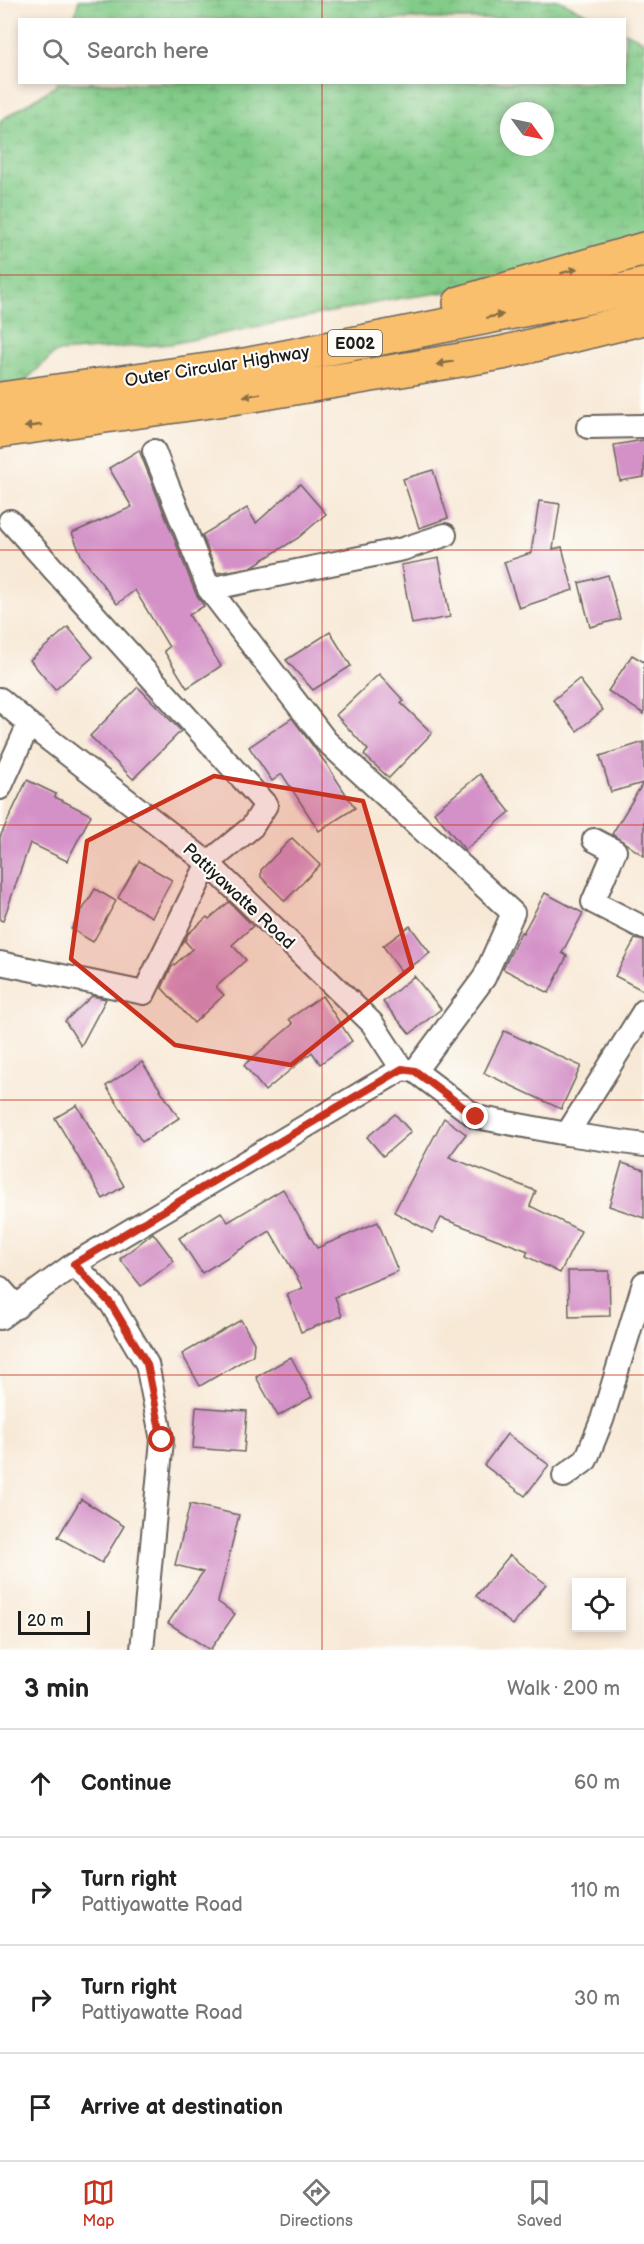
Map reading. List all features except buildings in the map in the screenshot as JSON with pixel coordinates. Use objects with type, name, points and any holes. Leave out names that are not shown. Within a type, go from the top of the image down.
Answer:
[{"type":"highway","points":[[250,364],[644,249]]},
{"type":"highway","name":"Outer Circular Highway","points":[[0,399],[250,364],[644,285]]},
{"type":"highway","name":"Outer Circular Highway","points":[[0,431],[254,395],[502,353],[644,318]]},
{"type":"highway","points":[[502,353],[644,334]]},
{"type":"street","points":[[588,427],[644,426]]},
{"type":"street","points":[[0,1288],[9,1312],[74,1264],[408,1070],[484,978],[513,913],[326,741],[209,589],[154,451]]},
{"type":"street","points":[[0,963],[144,993],[208,863],[252,827],[266,805],[10,521]]},
{"type":"street","points":[[209,589],[403,549],[445,535]]},
{"type":"street","name":"Pattiyawatte Road","points":[[0,699],[208,863],[372,1023],[408,1070],[476,1117],[567,1134],[644,1145]]},
{"type":"street","points":[[0,788],[29,724]]},
{"type":"street","points":[[594,840],[615,851],[593,902],[644,928]]},
{"type":"street","points":[[567,1134],[644,1011]]},
{"type":"street","points":[[74,1264],[111,1304],[147,1364],[162,1440],[142,1650]]},
{"type":"street","points":[[564,1476],[586,1460],[602,1420],[644,1283]]},
{"type":"highlighted area","points":[[214,776],[363,801],[412,967],[291,1065],[175,1045],[71,959],[87,841]]},
{"type":"green space","points":[[79,0],[558,0],[597,18],[74,18]]},
{"type":"green space","points":[[626,32],[644,41],[644,271],[554,277],[396,299],[170,344],[56,352],[0,404],[0,121],[57,84],[626,84]]},
{"type":"route","points":[[162,1440],[147,1364],[111,1304],[74,1264],[402,1069],[415,1071],[476,1117]]}]
